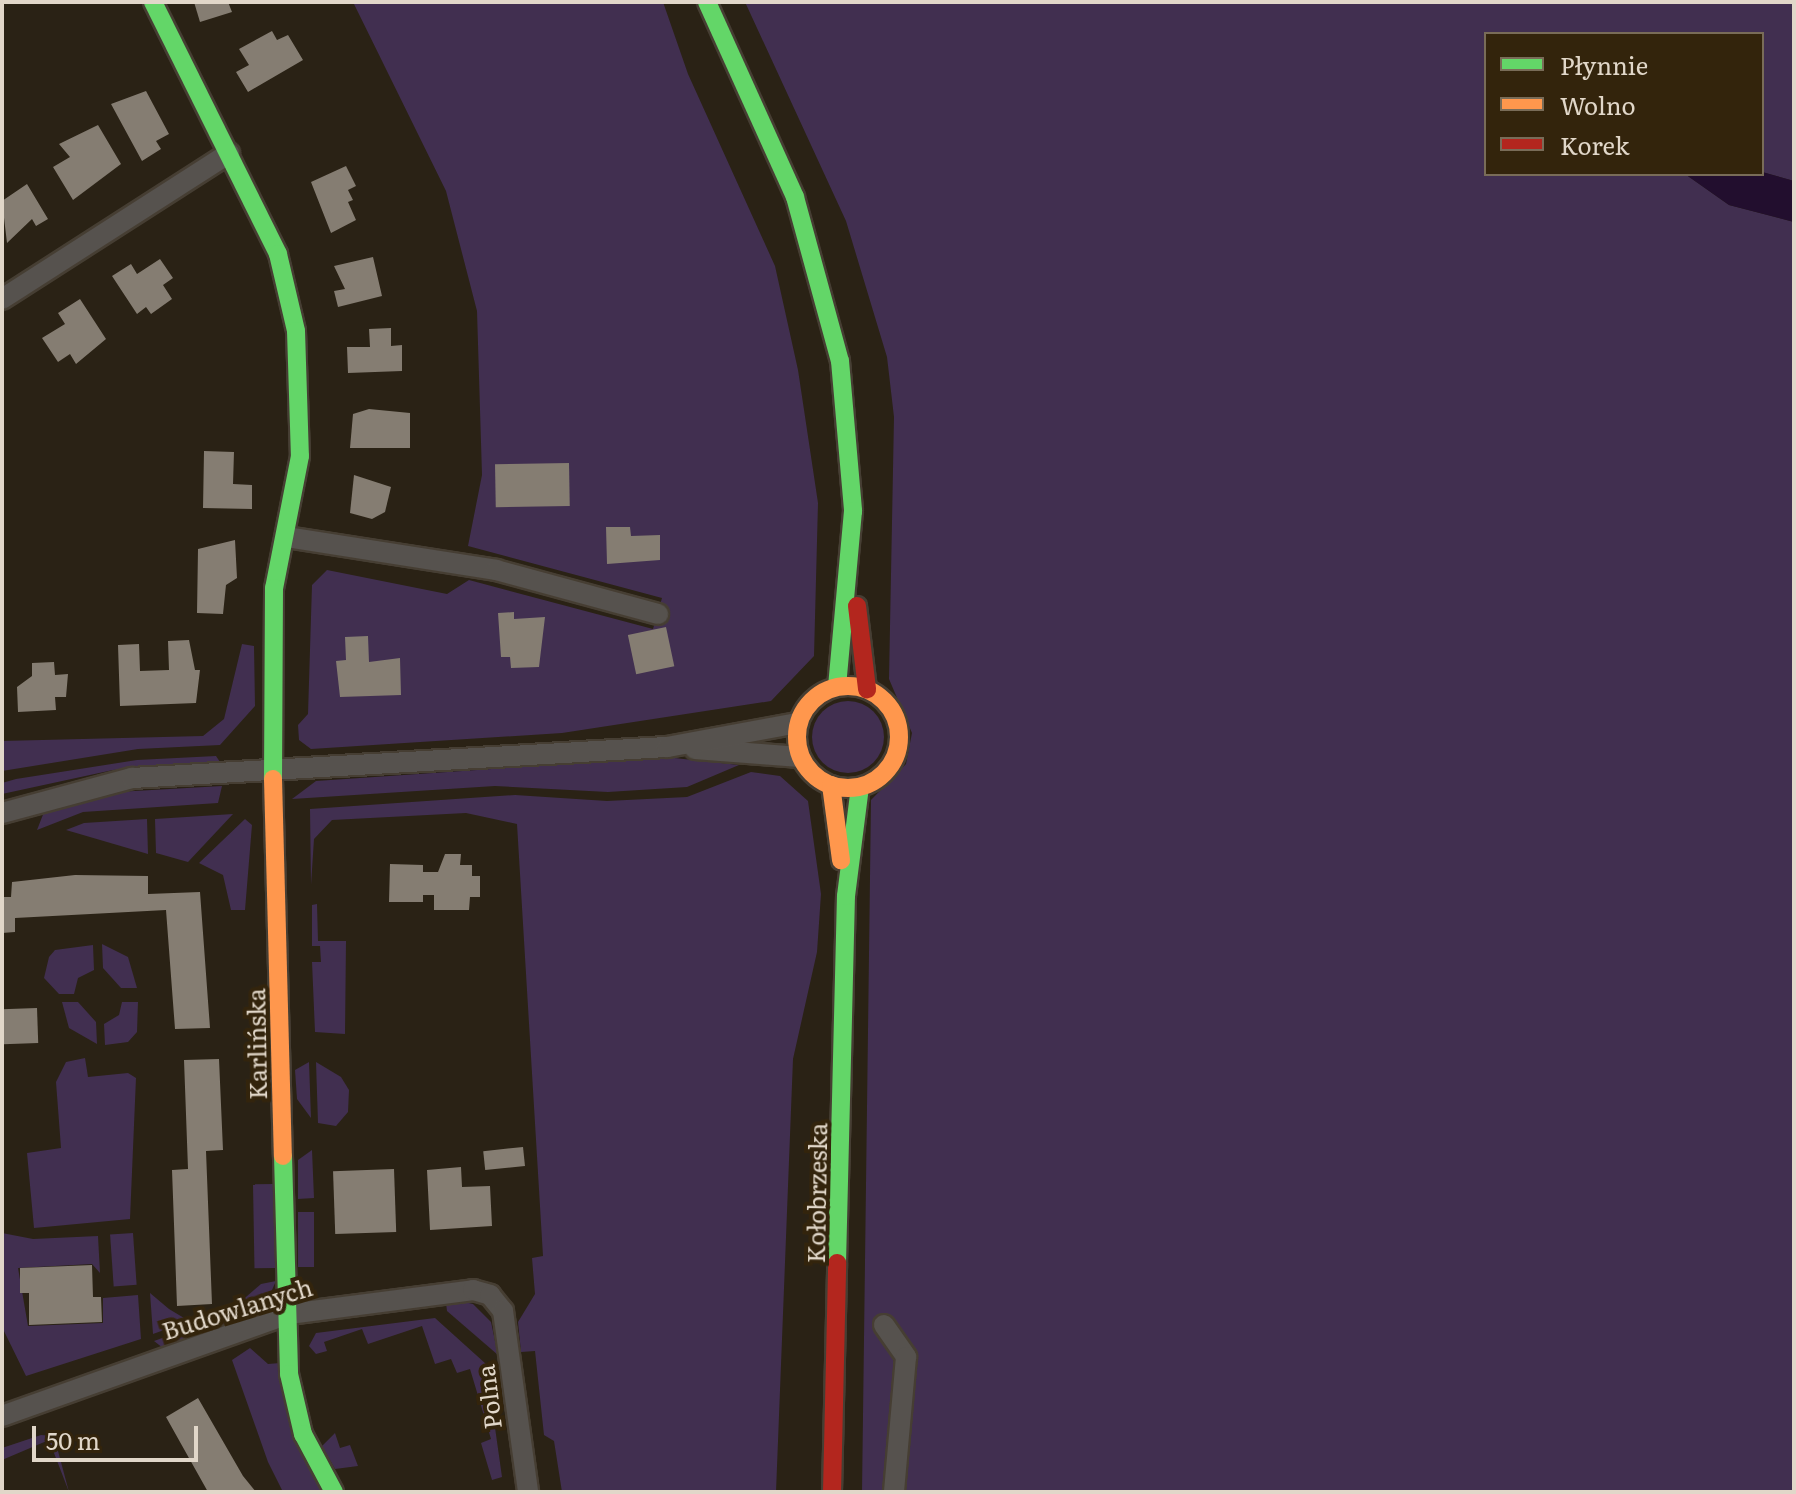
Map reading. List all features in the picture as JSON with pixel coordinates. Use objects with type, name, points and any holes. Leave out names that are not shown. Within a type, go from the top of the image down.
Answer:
[{"type":"main road","name":"Karlińska","points":[[153,2],[278,254],[296,331],[300,456],[270,631],[289,1314],[293,1403],[334,1492]]},
{"type":"main road","points":[[707,2],[795,197],[830,305],[852,450],[852,569],[867,689]]},
{"type":"main road","points":[[837,686],[852,569]]},
{"type":"main road","points":[[837,686],[867,689],[889,706],[899,733],[885,772],[860,787],[831,785],[800,757],[798,723],[816,695],[837,686]]},
{"type":"main road","name":"Kołobrzeska","points":[[831,785],[846,896]]},
{"type":"main road","name":"Kołobrzeska","points":[[832,1492],[846,896],[860,787]]},
{"type":"street","points":[[2,299],[229,153]]},
{"type":"street","points":[[286,537],[496,570],[658,614]]},
{"type":"street","points":[[2,813],[123,780],[667,747],[798,723]]},
{"type":"street","points":[[667,747],[800,757]]},
{"type":"street","name":"Budowlanych","points":[[2,1416],[289,1314],[444,1291],[473,1290],[495,1298]]},
{"type":"street","name":"Polna","points":[[495,1298],[505,1319],[528,1492]]},
{"type":"street","points":[[884,1325],[906,1357],[894,1492]]},
{"type":"shaded area","points":[[353,2],[663,2],[688,74],[775,266],[798,370],[818,503],[814,656],[771,701],[562,733],[311,749],[299,740],[298,725],[308,714],[312,585],[327,570],[447,594],[469,580],[653,629],[662,598],[468,546],[482,475],[477,311],[446,191]]},
{"type":"shaded area","points":[[745,2],[1794,2],[1794,181],[1764,173],[1764,32],[1484,32],[1484,176],[1688,176],[1729,205],[1794,222],[1794,1492],[862,1492],[871,800],[906,764],[912,733],[889,679],[894,417],[887,357],[846,221]]},
{"type":"shaded area","points":[[1764,173],[1794,181],[1794,222],[1729,205],[1688,176],[1764,176]]},
{"type":"shaded area","points":[[242,644],[254,646],[255,706],[220,745],[138,749],[2,771],[2,741],[203,736],[224,719]]},
{"type":"shaded area","points":[[855,701],[874,711],[882,723],[882,751],[874,763],[862,771],[841,773],[822,763],[814,751],[812,730],[822,711],[834,703]]},
{"type":"shaded area","points":[[216,756],[220,762],[113,770],[2,794],[2,783],[16,779],[137,760]]},
{"type":"shaded area","points":[[665,757],[739,765],[687,787],[608,792],[495,786],[292,799],[316,781]]},
{"type":"shaded area","points":[[751,772],[780,776],[808,801],[821,894],[817,952],[793,1059],[776,1492],[562,1492],[554,1441],[544,1435],[535,1351],[521,1352],[518,1322],[535,1294],[532,1258],[543,1256],[517,824],[466,813],[332,820],[314,839],[311,885],[310,809],[515,795],[607,801],[687,797]]},
{"type":"shaded area","points":[[222,786],[218,803],[83,812],[37,830],[44,812],[117,792]]},
{"type":"shaded area","points":[[233,814],[188,862],[156,853],[155,819]]},
{"type":"shaded area","points":[[147,819],[148,854],[66,830],[84,823]]},
{"type":"shaded area","points":[[245,819],[252,825],[245,910],[231,910],[223,875],[199,863]]},
{"type":"shaded area","points":[[317,904],[318,941],[346,941],[345,1034],[315,1032],[312,962],[321,962],[320,946],[312,946],[312,905]]},
{"type":"shaded area","points":[[102,944],[128,957],[137,988],[121,988],[103,968]]},
{"type":"shaded area","points":[[93,945],[94,970],[78,978],[74,994],[59,994],[44,978],[49,957],[55,950]]},
{"type":"shaded area","points":[[62,1002],[78,1002],[96,1022],[97,1044],[69,1028]]},
{"type":"shaded area","points":[[122,1002],[138,1002],[137,1032],[128,1042],[105,1045],[104,1024],[119,1015]]},
{"type":"shaded area","points":[[85,1058],[88,1077],[128,1073],[136,1078],[130,1219],[34,1228],[27,1153],[61,1148],[56,1082],[66,1062]]},
{"type":"shaded area","points":[[309,1062],[311,1118],[297,1099],[295,1070]]},
{"type":"shaded area","points":[[316,1062],[341,1077],[349,1090],[348,1112],[336,1126],[318,1123]]},
{"type":"shaded area","points":[[312,1150],[314,1198],[298,1199],[298,1160]]},
{"type":"shaded area","points":[[253,1184],[274,1184],[275,1268],[254,1268]]},
{"type":"shaded area","points":[[298,1212],[314,1212],[314,1267],[298,1267]]},
{"type":"shaded area","points":[[2,1233],[33,1239],[98,1236],[100,1273],[92,1264],[18,1268],[28,1326],[103,1323],[103,1298],[138,1295],[141,1339],[26,1376],[2,1327]]},
{"type":"shaded area","points":[[133,1233],[137,1285],[114,1286],[110,1235]]},
{"type":"shaded area","points":[[276,1281],[263,1310],[223,1326],[223,1317],[261,1284]]},
{"type":"shaded area","points":[[150,1293],[169,1309],[189,1321],[153,1334]]},
{"type":"shaded area","points":[[460,1301],[473,1304],[491,1322],[498,1355],[447,1311],[446,1303]]},
{"type":"shaded area","points":[[435,1318],[486,1364],[502,1477],[492,1480],[481,1443],[491,1439],[470,1369],[457,1373],[451,1359],[435,1364],[422,1326],[368,1344],[362,1329],[324,1342],[327,1351],[316,1354],[309,1346],[316,1333]]},
{"type":"shaded area","points":[[206,1322],[213,1330],[163,1348],[154,1341]]},
{"type":"shaded area","points":[[250,1348],[268,1364],[280,1363],[323,1492],[283,1492],[268,1462],[232,1360]]},
{"type":"shaded area","points":[[335,1433],[340,1448],[350,1445],[358,1466],[335,1469],[322,1446]]},
{"type":"shaded area","points":[[41,1435],[54,1436],[69,1492],[49,1440],[2,1460],[2,1448]]},
{"type":"building","points":[[194,2],[228,2],[232,12],[200,22]]},
{"type":"building","points":[[272,31],[277,40],[288,35],[303,60],[248,92],[236,72],[249,65],[239,49]]},
{"type":"building","points":[[146,91],[169,134],[156,141],[161,149],[142,161],[111,104]]},
{"type":"building","points":[[98,125],[121,164],[73,200],[53,167],[70,157],[59,144]]},
{"type":"building","points":[[346,166],[356,186],[348,190],[353,200],[348,202],[356,220],[331,233],[311,182]]},
{"type":"building","points":[[27,184],[48,219],[36,226],[32,219],[7,243],[2,201]]},
{"type":"building","points":[[373,257],[382,296],[338,307],[334,291],[345,289],[334,266]]},
{"type":"building","points":[[160,259],[173,278],[163,285],[172,299],[151,314],[146,307],[137,314],[112,276],[131,264],[137,274]]},
{"type":"building","points":[[80,299],[106,339],[76,364],[70,354],[58,362],[42,338],[65,324],[58,313]]},
{"type":"building","points":[[391,328],[391,346],[402,345],[402,371],[348,373],[347,347],[370,347],[369,329]]},
{"type":"building","points":[[369,409],[410,413],[410,448],[350,448],[353,414]]},
{"type":"building","points":[[204,451],[234,452],[233,484],[252,485],[252,509],[203,508]]},
{"type":"building","points":[[569,463],[570,506],[496,507],[495,464]]},
{"type":"building","points":[[354,475],[391,487],[385,512],[372,519],[350,513]]},
{"type":"building","points":[[606,527],[630,527],[631,536],[660,535],[660,560],[607,564]]},
{"type":"building","points":[[235,540],[237,578],[226,585],[223,614],[197,613],[198,549]]},
{"type":"building","points":[[514,612],[514,619],[545,617],[539,667],[511,668],[510,657],[501,657],[498,613]]},
{"type":"building","points":[[666,627],[674,666],[636,674],[628,635]]},
{"type":"building","points":[[368,636],[369,662],[400,658],[401,695],[340,697],[336,661],[346,660],[345,637]]},
{"type":"building","points":[[189,640],[195,670],[200,670],[196,703],[120,706],[118,645],[139,644],[140,671],[169,670],[168,641]]},
{"type":"building","points":[[54,662],[55,675],[68,674],[66,697],[55,697],[56,710],[18,712],[17,687],[32,676],[32,663]]},
{"type":"building","points":[[445,854],[461,854],[460,865],[472,865],[472,876],[480,876],[480,897],[470,897],[469,910],[434,910],[434,895],[423,895],[423,902],[389,902],[390,864],[423,865],[423,872],[438,872]]},
{"type":"building","points":[[75,875],[148,876],[148,894],[200,892],[210,1028],[175,1029],[166,910],[15,918],[15,932],[2,933],[2,897],[11,897],[12,882]]},
{"type":"building","points":[[37,1008],[38,1043],[3,1044],[2,1009]]},
{"type":"building","points":[[219,1059],[223,1150],[206,1151],[212,1304],[177,1306],[172,1170],[188,1169],[184,1060]]},
{"type":"building","points":[[523,1147],[525,1166],[485,1170],[483,1151]]},
{"type":"building","points":[[461,1167],[462,1187],[490,1186],[492,1226],[430,1230],[427,1170]]},
{"type":"building","points":[[394,1169],[396,1232],[335,1234],[333,1171]]},
{"type":"building","points":[[92,1265],[93,1297],[101,1297],[102,1322],[29,1325],[29,1293],[20,1293],[20,1268]]},
{"type":"building","points":[[198,1398],[243,1476],[256,1492],[208,1492],[166,1417]]},
{"type":"traffic: fast","points":[[153,2],[278,254],[296,331],[300,456],[274,588],[273,779]]},
{"type":"traffic: fast","points":[[707,2],[795,197],[840,361],[853,511],[837,686]]},
{"type":"traffic: fast","points":[[837,1263],[846,896],[860,787]]},
{"type":"traffic: fast","points":[[283,1156],[289,1374],[303,1434],[334,1492]]},
{"type":"traffic: slow","points":[[848,686],[877,694],[891,708],[899,737],[891,766],[877,780],[848,788],[819,780],[805,766],[797,737],[805,708],[819,694],[848,686]]},
{"type":"traffic: slow","points":[[273,779],[283,1156]]},
{"type":"traffic: slow","points":[[831,785],[841,860]]},
{"type":"traffic: jam","points":[[857,606],[867,689]]},
{"type":"traffic: jam","points":[[832,1492],[837,1263]]}]
